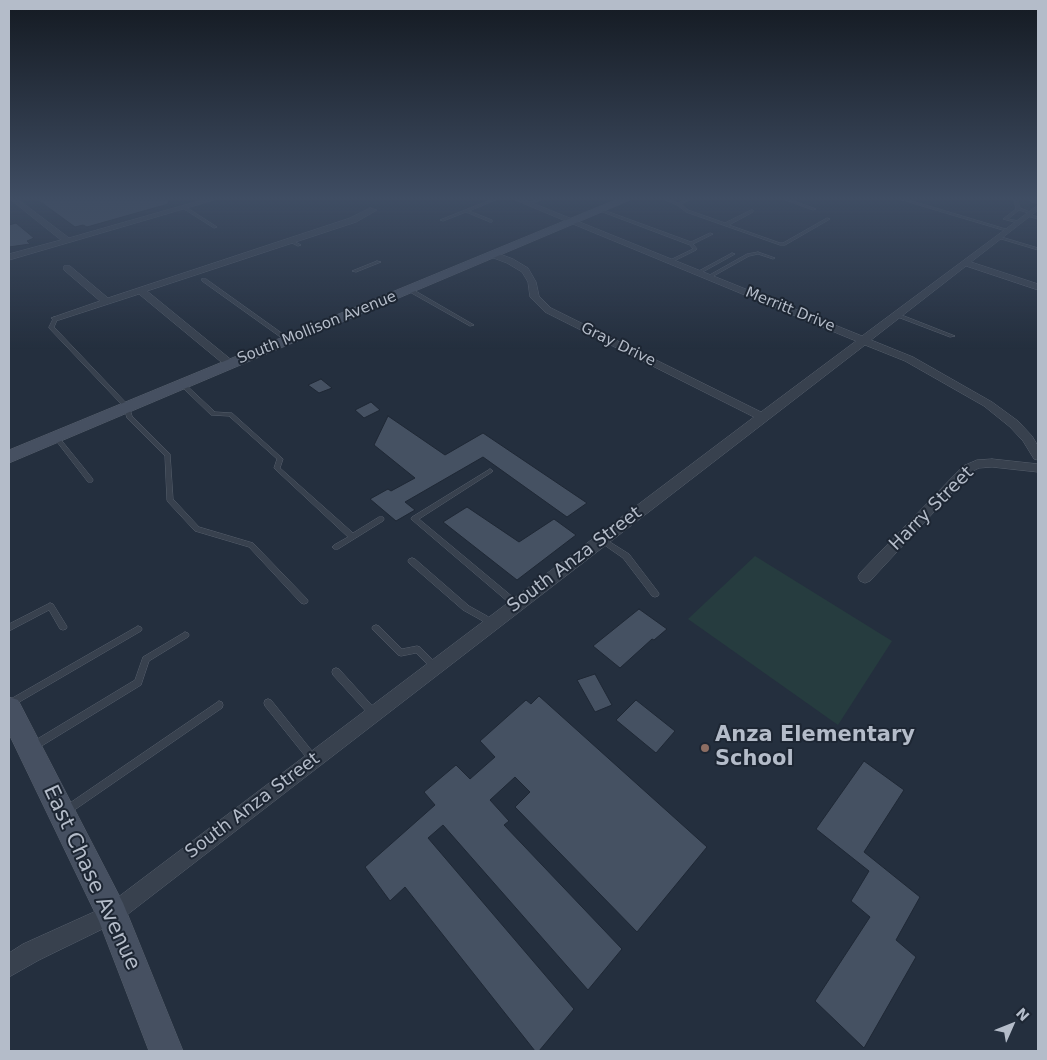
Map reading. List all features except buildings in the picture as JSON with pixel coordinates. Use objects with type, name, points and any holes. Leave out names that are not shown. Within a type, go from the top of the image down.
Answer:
[{"type":"main road","name":"South Mollison Avenue","points":[[9,457],[507,249]]},
{"type":"main road","name":"East Chase Avenue","points":[[9,706],[112,914],[166,1051]]},
{"type":"street","points":[[9,257],[35,249]]},
{"type":"street","points":[[56,318],[274,249]]},
{"type":"street","name":"Merritt Drive","points":[[639,249],[909,359],[988,404],[1014,424],[1028,438],[1038,456]]},
{"type":"street","name":"South Anza Street","points":[[9,966],[31,952],[112,914],[982,249]]},
{"type":"street","name":"Gray Drive","points":[[494,255],[510,261],[525,270],[532,282],[535,297],[548,310],[763,417]]},
{"type":"street","points":[[964,263],[1038,287]]},
{"type":"street","points":[[67,268],[107,302]]},
{"type":"street","points":[[141,291],[230,364]]},
{"type":"street","name":"Harry Street","points":[[865,577],[967,469],[977,464],[992,463],[1038,468]]},
{"type":"lane","points":[[670,262],[694,249]]},
{"type":"lane","points":[[708,277],[748,255],[758,253],[773,258]]},
{"type":"lane","points":[[697,273],[733,254]]},
{"type":"lane","points":[[354,271],[379,262]]},
{"type":"lane","points":[[204,280],[288,340]]},
{"type":"lane","points":[[410,290],[472,325]]},
{"type":"lane","points":[[897,315],[952,336]]},
{"type":"lane","points":[[56,318],[50,327],[127,407],[128,417],[168,456],[170,500],[197,529],[251,544],[304,601]]},
{"type":"lane","points":[[182,384],[213,414],[230,414],[280,459],[277,468],[352,536]]},
{"type":"lane","points":[[56,437],[90,480]]},
{"type":"lane","points":[[490,472],[414,519],[517,605]]},
{"type":"lane","points":[[336,547],[381,519]]},
{"type":"lane","points":[[602,540],[626,556],[655,594]]},
{"type":"lane","points":[[412,561],[466,608],[492,624]]},
{"type":"lane","points":[[9,628],[50,606],[63,627]]},
{"type":"lane","points":[[376,628],[401,653],[417,649],[436,667]]},
{"type":"lane","points":[[9,706],[138,629]]},
{"type":"lane","points":[[30,748],[138,682],[146,659],[186,635]]},
{"type":"lane","points":[[336,672],[374,714]]},
{"type":"lane","points":[[268,703],[314,760]]},
{"type":"lane","points":[[62,813],[219,705]]},
{"type":"green space","points":[[755,556],[892,641],[838,725],[688,619]]},
{"type":"place","name":"Anza Elementary School","points":[[705,748]]}]
